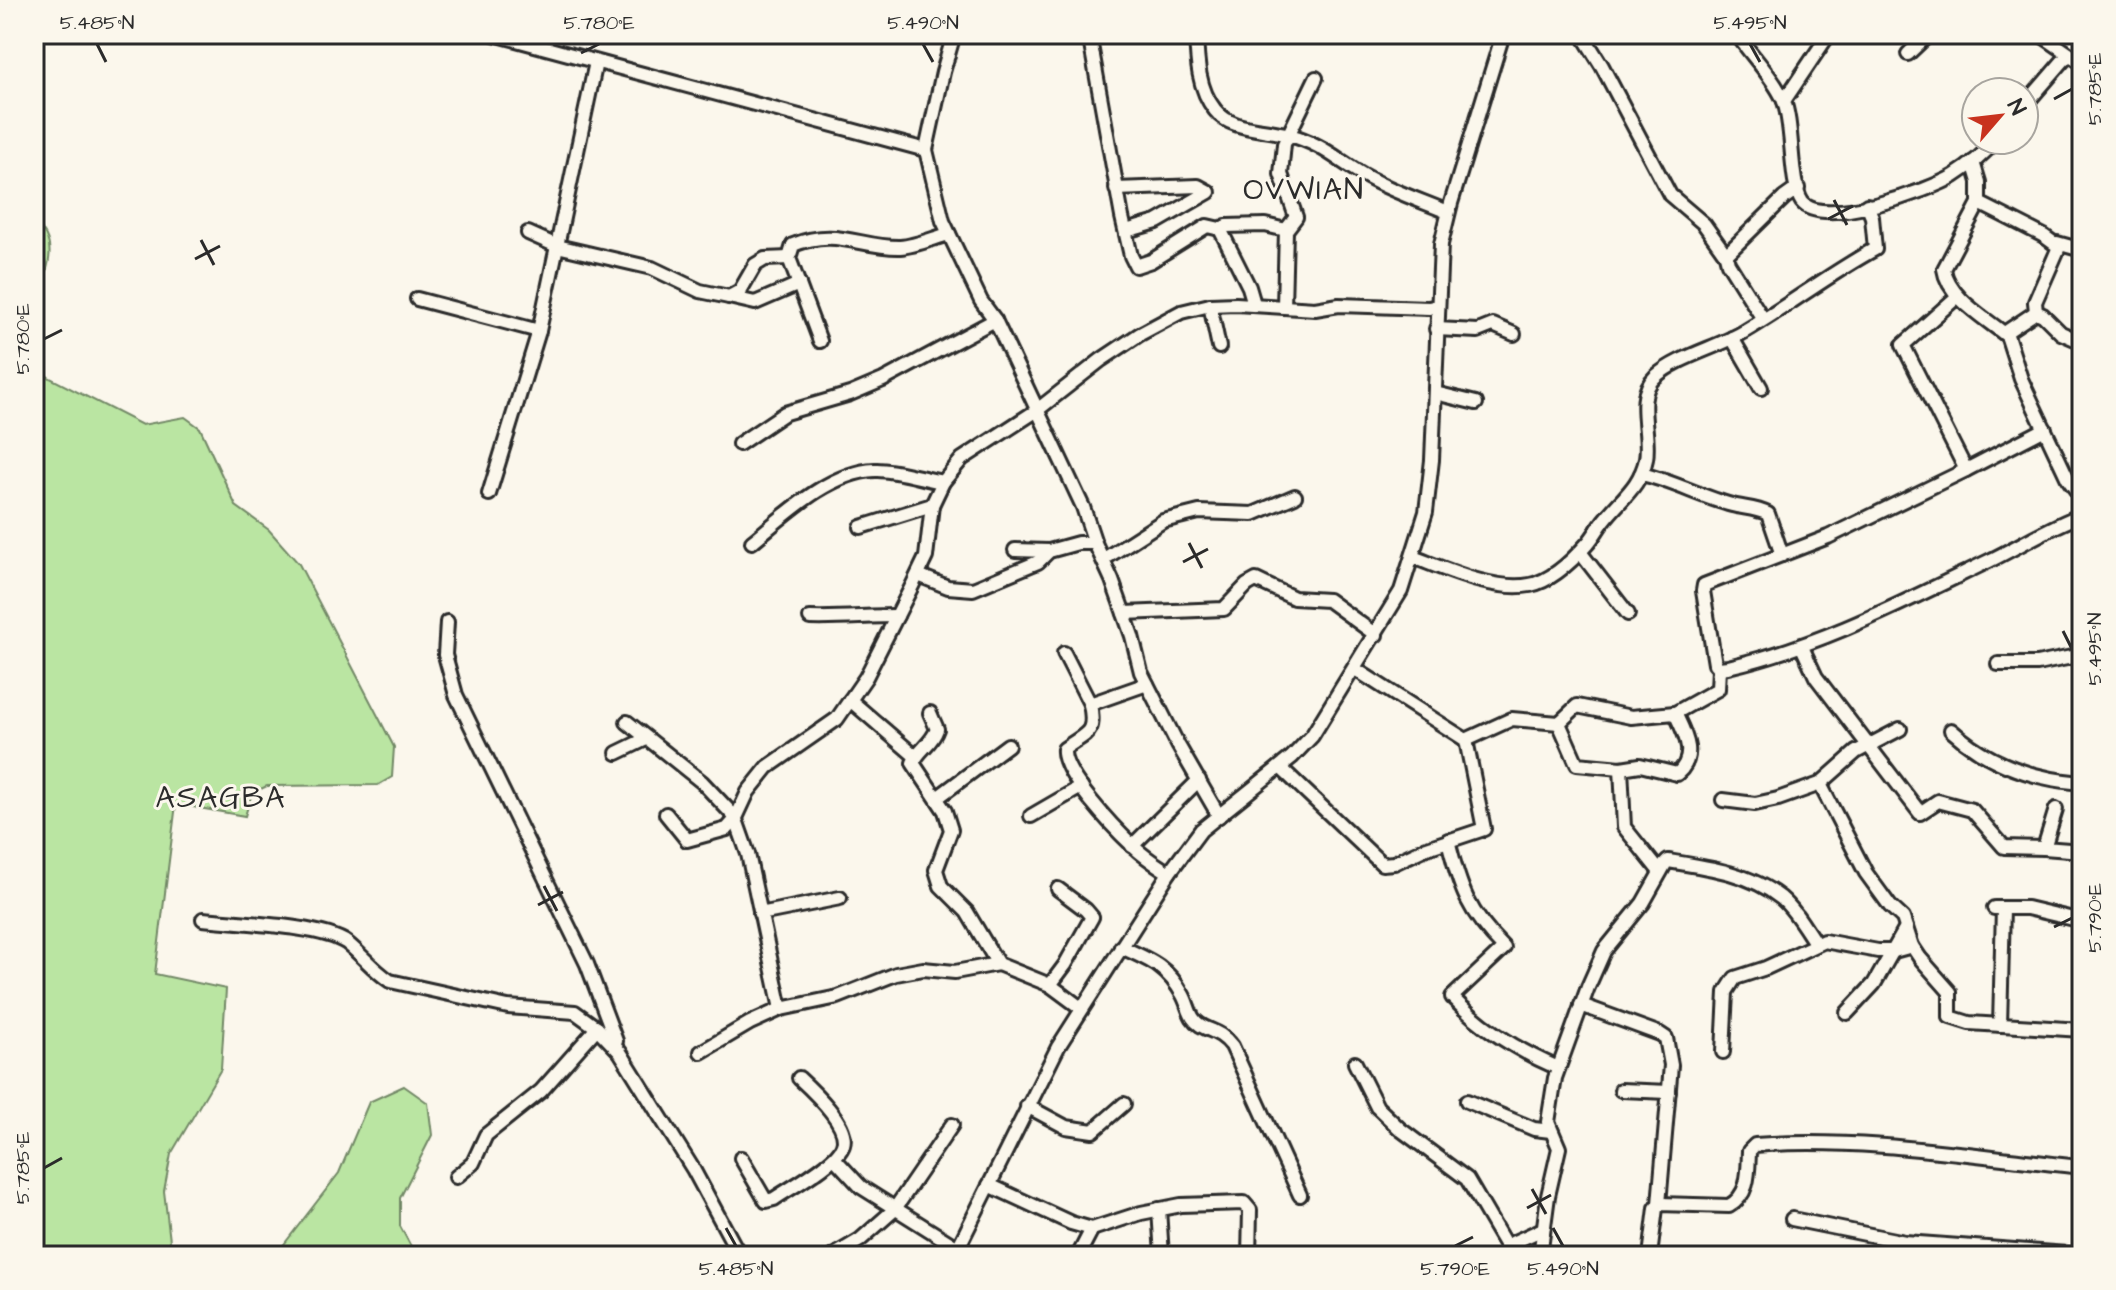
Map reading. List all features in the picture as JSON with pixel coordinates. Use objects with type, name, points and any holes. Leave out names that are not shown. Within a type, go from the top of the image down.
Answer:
[{"type":"street","points":[[494,34],[926,150]]},
{"type":"street","points":[[954,34],[926,150],[943,221],[981,301],[995,320],[1083,507],[1124,613],[1141,672],[1219,816]]},
{"type":"street","points":[[1089,34],[1116,189],[1136,266],[1151,261],[1207,226],[1220,229],[1226,226],[1265,225],[1286,230]]},
{"type":"street","points":[[1196,34],[1198,66],[1205,93],[1226,122],[1320,145],[1369,178],[1448,212]]},
{"type":"street","points":[[835,1159],[861,1187],[956,1252],[1027,1106],[1081,1008],[1169,873],[1201,830],[1280,767],[1312,736],[1376,635],[1401,591],[1426,512],[1432,460],[1441,244],[1503,34]]},
{"type":"street","points":[[1582,34],[1670,195],[1704,224],[1763,319]]},
{"type":"street","points":[[1737,34],[1784,101],[1798,188],[1802,202],[1810,207],[1826,211],[1907,197],[1954,176],[1979,156]]},
{"type":"street","points":[[1784,101],[1829,34]]},
{"type":"street","points":[[1908,54],[1929,34]]},
{"type":"street","points":[[2040,34],[2082,63]]},
{"type":"street","points":[[2040,87],[2068,55]]},
{"type":"street","points":[[489,494],[539,331],[596,62]]},
{"type":"street","points":[[1284,307],[1286,230],[1296,217],[1281,174],[1284,144],[1316,78]]},
{"type":"street","points":[[1973,162],[1979,182],[1979,203],[1944,269],[1945,276],[1958,296],[2007,336]]},
{"type":"street","points":[[1116,189],[1198,186],[1209,192],[1157,222],[1126,231]]},
{"type":"street","points":[[1726,255],[1798,188]]},
{"type":"street","points":[[1979,203],[2057,243],[2082,250]]},
{"type":"street","points":[[1413,557],[1462,576],[1502,584],[1531,585],[1553,575],[1580,552],[1607,517],[1625,500],[1641,474],[1648,440],[1644,402],[1647,387],[1655,377],[1732,338],[1875,249],[1872,217],[1867,205]]},
{"type":"street","points":[[1220,229],[1249,287],[1254,304]]},
{"type":"street","points":[[528,233],[557,246],[652,268],[700,291],[755,303],[799,284]]},
{"type":"street","points":[[729,297],[740,291],[755,265],[805,240],[834,237],[900,247],[949,234]]},
{"type":"street","points":[[2036,312],[2035,302],[2057,253],[2057,243]]},
{"type":"street","points":[[790,247],[799,284],[820,341]]},
{"type":"street","points":[[1958,296],[1903,345],[1966,470]]},
{"type":"street","points":[[417,299],[539,331]]},
{"type":"street","points":[[666,814],[687,840],[727,829],[748,792],[768,767],[837,719],[866,677],[918,575],[926,557],[932,505],[943,482],[962,459],[1036,411],[1071,382],[1140,334],[1181,312],[1210,305],[1254,304],[1315,309],[1339,305],[1437,306]]},
{"type":"street","points":[[1210,305],[1219,347]]},
{"type":"street","points":[[2036,312],[2008,329],[2007,336],[2021,379],[2068,479],[2082,498]]},
{"type":"street","points":[[2036,312],[2061,333],[2082,342]]},
{"type":"street","points":[[739,444],[772,420],[883,380],[995,320]]},
{"type":"street","points":[[1436,329],[1478,331],[1493,325],[1514,334]]},
{"type":"street","points":[[1732,338],[1761,388]]},
{"type":"street","points":[[1435,393],[1476,403]]},
{"type":"street","points":[[1466,740],[1512,719],[1559,723],[1577,706],[1631,717],[1675,713],[1718,689],[1719,668],[1715,664],[1704,585],[1828,537],[2045,429]]},
{"type":"street","points":[[752,542],[816,490],[837,480],[874,470],[943,482]]},
{"type":"street","points":[[1641,474],[1668,480],[1729,505],[1768,514],[1782,555]]},
{"type":"street","points":[[1104,559],[1163,521],[1199,512],[1253,514],[1295,496]]},
{"type":"street","points":[[861,527],[932,505]]},
{"type":"street","points":[[1719,668],[1802,647],[1904,602],[2050,527],[2082,515]]},
{"type":"street","points":[[1015,550],[1049,551],[1078,543],[1095,543]]},
{"type":"street","points":[[918,575],[948,587],[973,589],[1038,562],[1049,551]]},
{"type":"street","points":[[1580,552],[1628,614]]},
{"type":"street","points":[[1124,613],[1224,609],[1256,580],[1294,598],[1328,600],[1376,635]]},
{"type":"street","points":[[810,618],[897,616]]},
{"type":"street","points":[[447,622],[445,655],[456,695],[587,964],[620,1052],[693,1169],[740,1256]]},
{"type":"street","points":[[1802,647],[1816,677],[1920,813],[1938,801],[1972,810],[2004,847],[2082,851]]},
{"type":"street","points":[[1064,653],[1090,704],[1094,723],[1092,729],[1064,749],[1063,753],[1081,787],[1132,846],[1169,873]]},
{"type":"street","points":[[1998,664],[2037,664],[2082,655]]},
{"type":"street","points":[[1280,767],[1382,864],[1394,863],[1448,840],[1484,829],[1466,740],[1355,669]]},
{"type":"street","points":[[1090,704],[1147,684]]},
{"type":"street","points":[[850,700],[915,756]]},
{"type":"street","points":[[930,713],[937,729],[934,737],[915,756],[913,763],[945,811],[951,830],[939,857],[937,879],[948,895],[967,912],[998,964]]},
{"type":"street","points":[[1559,723],[1577,764],[1621,768],[1640,765],[1669,774],[1680,772],[1688,755],[1689,743],[1675,713]]},
{"type":"street","points":[[627,722],[702,782],[735,817],[748,854],[781,1009]]},
{"type":"street","points":[[1723,800],[1755,804],[1820,784],[1868,745],[1900,729]]},
{"type":"street","points":[[1951,730],[1968,746],[1994,761],[2053,781],[2082,783]]},
{"type":"street","points":[[617,753],[646,739]]},
{"type":"street","points":[[937,798],[1008,745]]},
{"type":"street","points":[[1621,768],[1624,827],[1660,872]]},
{"type":"street","points":[[1132,846],[1199,780]]},
{"type":"street","points":[[1820,784],[1866,873],[1890,906],[1903,918],[1912,946],[1920,958],[1950,992],[1950,1017],[1969,1023],[2082,1030]]},
{"type":"street","points":[[1031,816],[1081,787]]},
{"type":"street","points":[[2044,848],[2056,809]]},
{"type":"street","points":[[1448,840],[1469,906],[1504,948],[1452,997],[1468,1015],[1515,1046],[1558,1068]]},
{"type":"street","points":[[1540,1256],[1559,1148],[1548,1122],[1558,1068],[1604,951],[1643,903],[1668,861],[1724,871],[1755,884],[1783,900],[1815,943]]},
{"type":"street","points":[[1050,985],[1092,917],[1058,889]]},
{"type":"street","points":[[760,914],[840,898]]},
{"type":"street","points":[[2000,1025],[2004,965],[1999,908],[2027,908],[2082,921]]},
{"type":"street","points":[[203,919],[324,933],[346,943],[377,973],[390,981],[508,1007],[575,1012],[597,1028],[620,1052]]},
{"type":"street","points":[[1847,1013],[1874,984],[1906,928]]},
{"type":"street","points":[[1723,1052],[1723,1017],[1729,984],[1735,978],[1766,968],[1824,941],[1920,958]]},
{"type":"street","points":[[1894,951],[1912,946]]},
{"type":"street","points":[[1121,947],[1164,968],[1176,983],[1192,1017],[1201,1026],[1223,1034],[1232,1046],[1300,1195]]},
{"type":"street","points":[[701,1052],[781,1009],[838,997],[912,969],[955,972],[998,964],[1050,985],[1081,1008]]},
{"type":"street","points":[[1581,1005],[1666,1038],[1671,1065],[1659,1204],[1650,1256]]},
{"type":"street","points":[[456,1177],[473,1163],[486,1135],[541,1091],[597,1028]]},
{"type":"street","points":[[1355,1063],[1377,1107],[1400,1129],[1467,1179],[1505,1244],[1543,1229]]},
{"type":"street","points":[[741,1158],[766,1201],[774,1199],[835,1159],[843,1145],[844,1135],[823,1100],[799,1078]]},
{"type":"street","points":[[1621,1090],[1669,1092]]},
{"type":"street","points":[[1467,1101],[1534,1129],[1551,1131]]},
{"type":"street","points":[[1027,1106],[1066,1127],[1093,1131],[1124,1104]]},
{"type":"street","points":[[833,1256],[860,1240],[894,1210],[952,1125]]},
{"type":"street","points":[[1659,1204],[1729,1206],[1738,1201],[1744,1193],[1750,1148],[1766,1144],[1834,1142],[1921,1148],[2082,1167]]},
{"type":"street","points":[[989,1185],[1071,1223],[1092,1229],[1159,1209],[1204,1203],[1249,1205],[1249,1256]]},
{"type":"street","points":[[1159,1209],[1162,1256]]},
{"type":"street","points":[[1792,1219],[1905,1242],[2082,1255]]},
{"type":"street","points":[[1078,1256],[1092,1229]]},
{"type":"green space","points":[[34,222],[43,231],[50,251],[34,308]]},
{"type":"green space","points":[[34,366],[50,378],[142,425],[185,417],[200,428],[236,506],[269,530],[299,564],[394,747],[392,777],[378,785],[267,786],[252,793],[245,816],[176,804],[155,974],[226,989],[221,1069],[171,1154],[164,1191],[171,1249],[177,1256],[34,1256]]},
{"type":"green space","points":[[404,1086],[428,1103],[432,1135],[400,1198],[400,1226],[416,1256],[275,1256],[339,1173],[369,1102]]},
{"type":"district","name":"OVWIAN","points":[[1304,189]]},
{"type":"district","name":"ASAGBA","points":[[221,797]]}]
